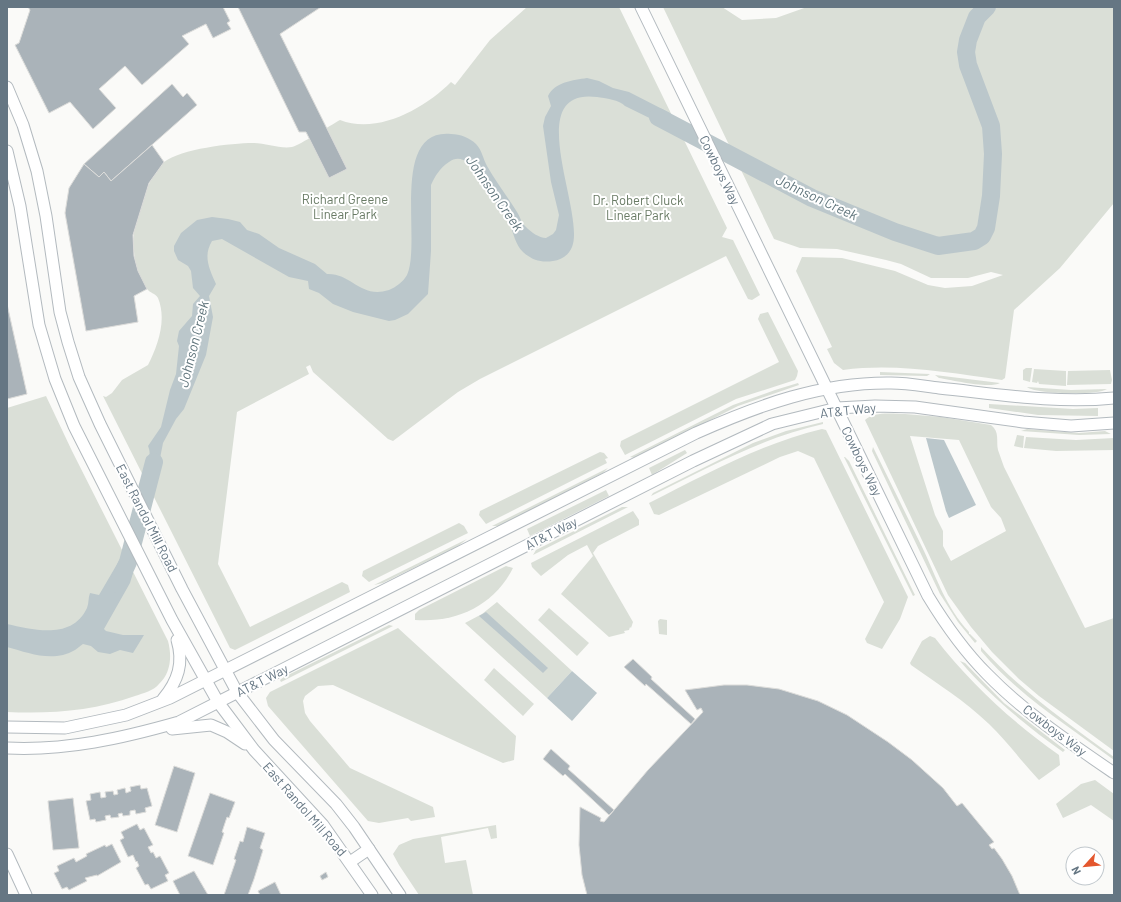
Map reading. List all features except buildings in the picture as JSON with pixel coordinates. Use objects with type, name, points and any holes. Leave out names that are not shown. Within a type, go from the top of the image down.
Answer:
[{"type":"main road","name":"Cowboys Way","points":[[641,7],[772,279],[837,408],[928,596],[962,646],[986,674],[1038,719],[1114,773]]},
{"type":"main road","name":"East Randol Mill Road","points":[[7,87],[23,125],[37,171],[46,216],[60,312],[70,348],[86,395],[182,589],[224,671],[237,692],[274,740],[336,804],[400,895]]},
{"type":"main road","name":"East Randol Mill Road","points":[[7,151],[20,206],[36,308],[45,349],[68,414],[172,620],[218,702],[254,750],[323,825],[372,895]]},
{"type":"main road","name":"AT&T Way","points":[[7,727],[65,728],[126,715],[160,702],[696,433],[742,413],[778,400],[827,388],[891,383],[1053,400],[1084,401],[1114,398]]},
{"type":"main road","name":"AT&T Way","points":[[7,748],[26,749],[71,746],[149,730],[179,722],[693,461],[772,424],[837,408],[876,406],[915,407],[1023,422],[1071,426],[1114,423]]},
{"type":"main road","points":[[160,702],[172,688],[180,671],[181,652],[172,620]]},
{"type":"main road","points":[[149,730],[211,725],[227,732],[254,750]]},
{"type":"main road","points":[[350,862],[369,849]]},
{"type":"main road","points":[[7,854],[26,895]]},
{"type":"green space","points":[[527,7],[619,7],[727,228],[722,237],[733,240],[760,295],[752,300],[748,299],[726,256],[480,379],[458,392],[393,441],[388,439],[313,372],[310,365],[306,367],[309,374],[237,412],[218,564],[250,627],[342,582],[348,585],[350,592],[235,650],[230,648],[103,396],[106,397],[112,393],[122,380],[148,365],[160,332],[162,315],[161,306],[158,298],[148,290],[143,283],[137,268],[134,250],[134,234],[137,220],[150,182],[154,174],[164,162],[172,157],[194,150],[244,143],[292,147],[340,120],[355,124],[370,124],[400,116],[428,101],[451,82],[455,85],[490,40]]},
{"type":"green space","points":[[663,7],[722,7],[742,20],[776,18],[807,7],[1114,7],[1114,203],[1060,268],[1014,310],[1005,378],[1002,380],[903,368],[863,368],[843,370],[834,363],[827,349],[832,347],[796,271],[802,257],[842,258],[895,271],[928,285],[945,288],[972,286],[1003,275],[991,272],[968,278],[931,278],[901,264],[886,260],[837,249],[800,248],[774,239]]},
{"type":"green space","points":[[768,312],[798,371],[795,380],[736,399],[625,455],[620,446],[621,441],[779,362],[758,319],[760,314]]},
{"type":"green space","points":[[1026,368],[1032,368],[1030,382],[1023,380],[1023,370]]},
{"type":"green space","points":[[1034,369],[1066,371],[1066,386],[1039,384],[1038,381],[1037,383],[1032,382]]},
{"type":"green space","points":[[1110,370],[1112,380],[1111,384],[1067,385],[1068,371]]},
{"type":"green space","points":[[880,372],[930,374],[927,376],[880,375]]},
{"type":"green space","points":[[935,375],[1000,383],[995,385],[970,384],[939,378]]},
{"type":"green space","points":[[798,383],[799,385],[738,406],[635,458],[630,457],[733,405]]},
{"type":"green space","points":[[1027,387],[1071,390],[1107,389],[1091,393],[1053,393]]},
{"type":"green space","points":[[46,396],[72,451],[168,641],[170,664],[166,675],[157,686],[145,693],[119,701],[88,708],[56,712],[7,712],[7,408]]},
{"type":"green space","points":[[989,404],[1073,409],[1098,408],[1098,416],[1038,415],[989,408]]},
{"type":"green space","points":[[878,414],[941,417],[991,425],[996,431],[998,450],[1004,467],[1085,628],[1114,618],[1114,751],[1039,696],[1019,679],[992,652],[971,627],[948,595],[865,420]],"holes":[[[910,436],[959,440],[991,507],[1001,518],[1006,531],[951,561],[943,546],[943,531],[935,515]]]},
{"type":"green space","points":[[823,422],[823,424],[778,437],[735,455],[651,496],[653,493],[753,443],[786,431]]},
{"type":"green space","points":[[822,429],[826,430],[908,597],[900,619],[882,649],[867,643],[865,639],[884,602],[814,458],[798,451],[780,457],[659,515],[654,514],[649,503],[755,451],[799,435]]},
{"type":"green space","points":[[1027,429],[1079,433],[1105,431],[1111,434],[1079,435],[1021,431]]},
{"type":"green space","points":[[1017,435],[1024,436],[1023,448],[1014,446]]},
{"type":"green space","points":[[1026,437],[1076,440],[1114,438],[1114,450],[1056,451],[1024,448]]},
{"type":"green space","points":[[873,447],[948,603],[969,634],[977,641],[975,643],[958,622],[940,594],[872,451]]},
{"type":"green space","points":[[685,450],[687,453],[652,475],[649,468]]},
{"type":"green space","points":[[600,452],[604,453],[608,458],[605,459],[607,463],[486,524],[479,515],[480,511]]},
{"type":"green space","points":[[844,457],[849,461],[915,595],[913,596]]},
{"type":"green space","points":[[608,468],[603,473],[499,526],[492,526]]},
{"type":"green space","points":[[606,490],[609,496],[530,536],[527,529]]},
{"type":"green space","points":[[622,507],[628,507],[533,555],[536,550]]},
{"type":"green space","points":[[633,511],[639,520],[639,525],[598,546],[593,553],[633,622],[629,630],[624,631],[625,633],[609,637],[561,594],[593,556],[587,545],[568,555],[541,576],[532,567],[531,563]]},
{"type":"green space","points":[[459,523],[464,526],[468,533],[369,582],[362,576],[363,571]]},
{"type":"green space","points":[[467,539],[457,547],[383,583],[374,585]]},
{"type":"green space","points":[[506,566],[513,568],[495,593],[484,602],[459,615],[430,620],[415,620],[415,614],[419,610]]},
{"type":"green space","points":[[497,602],[572,671],[547,698],[465,623],[482,614]]},
{"type":"green space","points":[[549,608],[589,643],[577,656],[538,620]]},
{"type":"green space","points":[[660,619],[667,620],[667,635],[659,634],[658,621]]},
{"type":"green space","points":[[389,625],[393,626],[281,682],[280,680],[284,677]]},
{"type":"green space","points":[[398,628],[516,736],[514,760],[503,763],[333,685],[318,686],[305,696],[303,701],[305,713],[350,768],[433,807],[435,817],[411,821],[408,818],[379,823],[368,821],[268,706],[266,698],[270,692]]},
{"type":"green space","points":[[930,636],[935,638],[963,671],[992,701],[1024,729],[1059,755],[1060,765],[1039,780],[1002,737],[980,715],[911,665],[910,663],[922,641]]},
{"type":"green space","points":[[981,647],[1028,692],[1114,757],[1114,760],[1027,696],[995,667],[981,651]]},
{"type":"green space","points":[[960,661],[965,663],[1004,703],[1065,750],[1063,752],[1008,710],[971,674]]},
{"type":"green space","points":[[494,668],[534,704],[523,716],[484,680]]},
{"type":"green space","points":[[1095,780],[1114,794],[1114,821],[1091,805],[1063,818],[1056,804],[1081,784]]},
{"type":"green space","points":[[496,825],[497,838],[491,839],[488,828],[441,837],[445,863],[466,860],[473,895],[419,895],[393,854],[399,845],[413,839]]},
{"type":"water","points":[[587,78],[599,81],[613,88],[629,92],[670,113],[680,133],[625,106],[620,102],[597,97],[574,99],[563,111],[559,131],[561,156],[574,230],[571,250],[567,255],[559,260],[549,262],[541,261],[533,259],[523,252],[516,242],[506,218],[475,169],[469,163],[456,159],[443,167],[436,175],[431,185],[431,251],[428,294],[408,314],[395,320],[389,321],[353,312],[333,304],[319,293],[309,289],[308,281],[289,277],[222,239],[212,241],[209,246],[207,257],[209,267],[216,284],[209,296],[213,317],[206,355],[184,409],[176,419],[163,443],[153,494],[142,473],[149,460],[150,453],[148,446],[161,427],[170,390],[176,374],[179,346],[177,341],[179,331],[192,316],[193,304],[200,296],[193,288],[191,271],[188,266],[178,260],[174,251],[174,246],[181,233],[197,220],[212,217],[240,222],[247,230],[259,234],[279,248],[315,264],[327,274],[343,277],[363,289],[379,292],[389,290],[405,278],[411,259],[411,190],[414,167],[420,149],[432,137],[451,134],[465,137],[476,144],[480,149],[490,172],[523,224],[535,234],[546,238],[553,234],[556,230],[559,215],[551,182],[543,126],[545,117],[551,106],[548,96],[551,91],[565,82]]},
{"type":"water","points":[[926,438],[944,440],[976,505],[949,518]]},
{"type":"water","points":[[123,554],[133,573],[130,583],[104,629],[106,631],[123,635],[144,635],[133,653],[120,650],[110,654],[98,652],[91,646],[83,644],[67,654],[58,656],[41,656],[7,647],[7,624],[40,630],[62,629],[72,625],[80,618],[87,608],[90,593],[99,595]]},
{"type":"water","points":[[486,612],[548,668],[543,673],[479,616]]},
{"type":"water","points":[[572,671],[597,693],[572,721],[547,698]]},
{"type":"waterway","name":"Johnson Creek","points":[[658,117],[812,198],[895,232],[938,246],[974,241],[982,236],[986,228],[991,196],[993,154],[991,126],[968,65],[966,52],[968,40],[977,17],[987,7]]},
{"type":"waterway","name":"Johnson Creek","points":[[118,584],[128,562],[154,462]]},
{"type":"park label","name":"Richard Greene Linear Park","points":[[345,206]]},
{"type":"park label","name":"Dr. Robert Cluck Linear Park","points":[[638,208]]}]
